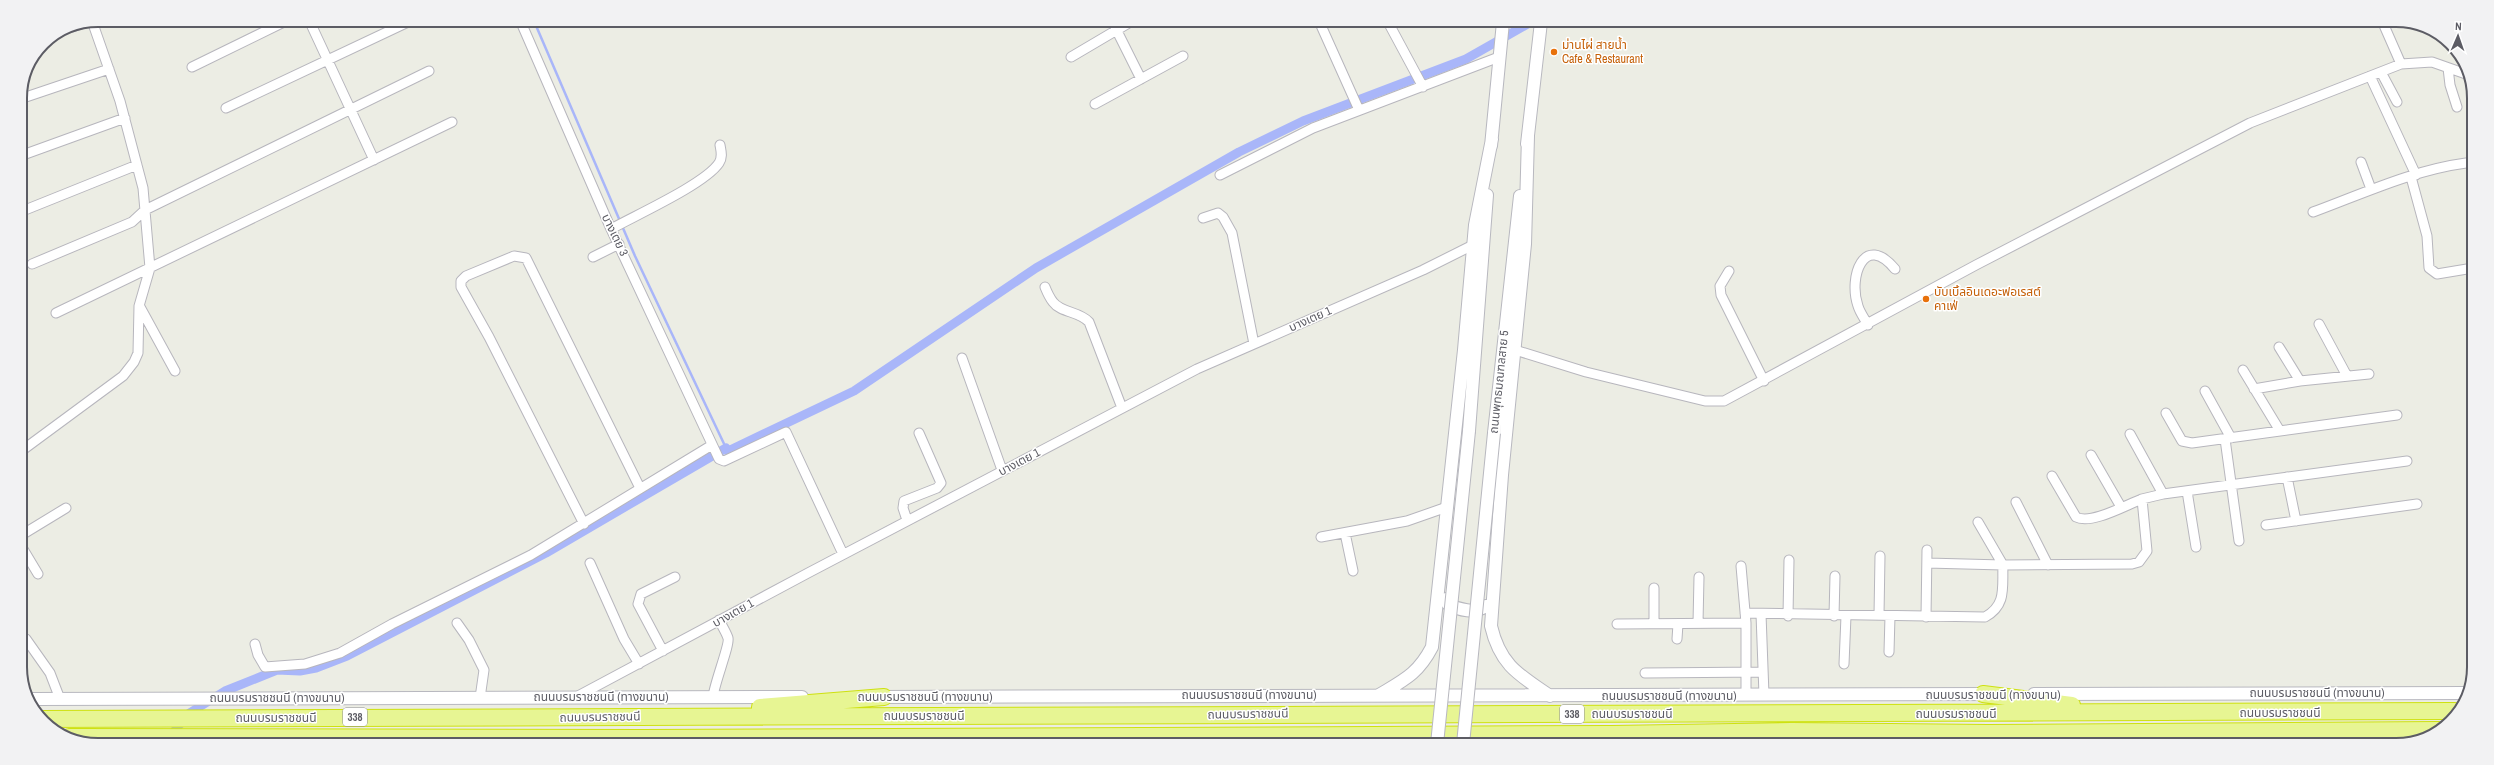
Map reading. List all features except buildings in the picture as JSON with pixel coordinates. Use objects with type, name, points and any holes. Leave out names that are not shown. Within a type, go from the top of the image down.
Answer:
[{"type":"highway","points":[[1983,694],[2149,714]]},
{"type":"highway","points":[[689,716],[755,707],[884,697]]},
{"type":"highway","name":"ถนนบรมราชชนนี","points":[[50,719],[689,716],[2149,714],[2451,711]]},
{"type":"highway","name":"ถนนบรมราชชนนี","points":[[89,737],[703,737],[1596,734],[1791,731],[1988,733],[2428,730]]},
{"type":"highway","points":[[2076,738],[2155,732]]},
{"type":"highway","points":[[703,737],[710,738]]},
{"type":"main road","points":[[1438,738],[1468,431],[1502,27]]},
{"type":"main road","name":"ถนนพุทธมณฑลสาย 5","points":[[1464,738],[1515,227],[1528,136],[1540,27]]},
{"type":"main road","points":[[1528,136],[1525,244],[1492,594],[1491,626],[1495,642],[1502,657],[1512,669],[1550,696]]},
{"type":"main road","points":[[1378,695],[1412,676],[1423,664],[1432,647],[1448,507],[1473,245],[1492,139]]},
{"type":"main road","points":[[1440,581],[1448,604],[1456,608],[1474,611],[1484,608],[1492,594]]},
{"type":"main road","name":"ถนนบรมราชชนนี (ทางขนาน)","points":[[35,699],[1378,695],[1764,696],[2462,693]]},
{"type":"street","points":[[27,447],[123,376],[134,362],[138,353],[139,306],[150,268],[143,188],[125,118],[94,27]]},
{"type":"street","points":[[192,67],[274,27]]},
{"type":"street","points":[[312,27],[352,109],[374,160]]},
{"type":"street","points":[[226,108],[398,27]]},
{"type":"street","name":"บางเตย 3","points":[[523,27],[614,228],[619,244],[712,447],[719,459],[724,461],[786,432],[843,554]]},
{"type":"street","points":[[1115,27],[1140,79]]},
{"type":"street","points":[[1071,57],[1121,27]]},
{"type":"street","points":[[1322,27],[1358,107]]},
{"type":"street","points":[[1391,27],[1422,84]]},
{"type":"street","points":[[2385,27],[2401,64]]},
{"type":"street","points":[[1220,175],[1287,139],[1358,107],[1499,54]]},
{"type":"street","points":[[1095,104],[1183,56]]},
{"type":"street","points":[[1515,350],[1586,372],[1705,401],[1724,401],[1868,326],[1976,265],[2233,131],[2401,64],[2424,61],[2463,73]]},
{"type":"street","points":[[2448,68],[2450,85],[2457,107]]},
{"type":"street","points":[[27,97],[108,69]]},
{"type":"street","points":[[32,264],[132,222],[145,210],[429,71]]},
{"type":"street","points":[[2381,72],[2397,102]]},
{"type":"street","points":[[2370,76],[2413,176],[2427,236],[2429,268],[2437,274],[2467,269]]},
{"type":"street","points":[[27,153],[125,118]]},
{"type":"street","points":[[56,313],[452,122]]},
{"type":"street","points":[[614,228],[693,184],[713,170],[720,162],[722,156],[720,145]]},
{"type":"street","points":[[2361,162],[2371,189]]},
{"type":"street","points":[[2313,212],[2371,189],[2466,162]]},
{"type":"street","points":[[27,209],[137,165]]},
{"type":"street","points":[[1203,218],[1218,213],[1223,217],[1232,233],[1254,344]]},
{"type":"street","points":[[593,257],[619,244]]},
{"type":"street","name":"บางเตย 1","points":[[575,698],[907,520],[1197,368],[1412,274],[1473,245]]},
{"type":"street","points":[[1868,326],[1858,307],[1856,298],[1855,280],[1858,265],[1865,258],[1875,255],[1881,256],[1895,269]]},
{"type":"street","points":[[584,524],[489,337],[461,287],[461,281],[466,276],[514,256],[526,258],[640,488]]},
{"type":"street","points":[[1729,271],[1720,286],[1721,295],[1764,381]]},
{"type":"street","points":[[1045,287],[1053,302],[1059,308],[1078,313],[1089,322],[1122,408]]},
{"type":"street","points":[[139,306],[175,371]]},
{"type":"street","points":[[2319,324],[2347,376]]},
{"type":"street","points":[[2279,347],[2300,381]]},
{"type":"street","points":[[962,358],[1002,470]]},
{"type":"street","points":[[2243,370],[2280,431]]},
{"type":"street","points":[[2254,389],[2300,381],[2369,374]]},
{"type":"street","points":[[2205,391],[2228,439],[2239,541]]},
{"type":"street","points":[[2166,413],[2179,437],[2186,443],[2228,439],[2397,415]]},
{"type":"street","points":[[907,520],[903,508],[904,501],[937,488],[941,483],[919,433]]},
{"type":"street","points":[[2130,434],[2163,494]]},
{"type":"street","points":[[255,644],[258,655],[265,667],[318,661],[340,653],[392,624],[510,566],[584,524],[640,488],[712,447]]},
{"type":"street","points":[[2091,455],[2121,506]]},
{"type":"street","points":[[2052,476],[2076,517],[2081,520],[2102,516],[2121,506],[2163,494],[2232,486],[2407,461]]},
{"type":"street","points":[[2287,477],[2296,521]]},
{"type":"street","points":[[2187,491],[2196,547]]},
{"type":"street","points":[[1927,563],[2048,565],[2132,564],[2139,562],[2147,551],[2142,499]]},
{"type":"street","points":[[2016,502],[2048,565]]},
{"type":"street","points":[[2266,525],[2417,504]]},
{"type":"street","points":[[1321,537],[1407,521],[1448,507]]},
{"type":"street","points":[[27,532],[66,508]]},
{"type":"street","points":[[1745,613],[1788,616],[1879,615],[1985,617],[1994,612],[2002,598],[2003,565],[1978,522]]},
{"type":"street","points":[[1345,533],[1354,570]]},
{"type":"street","points":[[1926,617],[1927,550]]},
{"type":"street","points":[[27,556],[38,574]]},
{"type":"street","points":[[1879,615],[1880,556]]},
{"type":"street","points":[[1788,616],[1789,560]]},
{"type":"street","points":[[590,563],[624,639],[639,664]]},
{"type":"street","points":[[1741,566],[1746,623],[1746,696]]},
{"type":"street","points":[[1834,616],[1835,576]]},
{"type":"street","points":[[663,651],[638,604],[638,599],[641,594],[675,577]]},
{"type":"street","points":[[1698,623],[1699,577]]},
{"type":"street","points":[[1654,588],[1654,623]]},
{"type":"street","points":[[1761,614],[1764,696]]},
{"type":"street","points":[[1844,664],[1846,616]]},
{"type":"street","points":[[1889,652],[1890,616]]},
{"type":"street","points":[[712,697],[715,680],[728,646],[728,639],[719,620]]},
{"type":"street","points":[[457,623],[476,652],[484,670],[480,698]]},
{"type":"street","points":[[1617,624],[1746,623]]},
{"type":"street","points":[[1677,639],[1678,624]]},
{"type":"street","points":[[27,640],[50,673],[60,699]]},
{"type":"street","points":[[1645,673],[1763,672]]},
{"type":"waterway","points":[[537,27],[635,256],[726,448]]},
{"type":"waterway","points":[[169,738],[188,714],[225,691],[277,670],[300,671],[316,668],[347,656],[546,553],[726,448],[728,451],[854,391],[1036,268],[1239,152],[1303,121],[1466,59],[1522,27]]},
{"type":"place","name":"ม่านไผ่ สายน้ำ Cafe & Restaurant","points":[[1554,52]]},
{"type":"place","name":"บับเบิ้ลอินเดอะฟอเรสต์ คาเฟ่","points":[[1926,299]]}]
